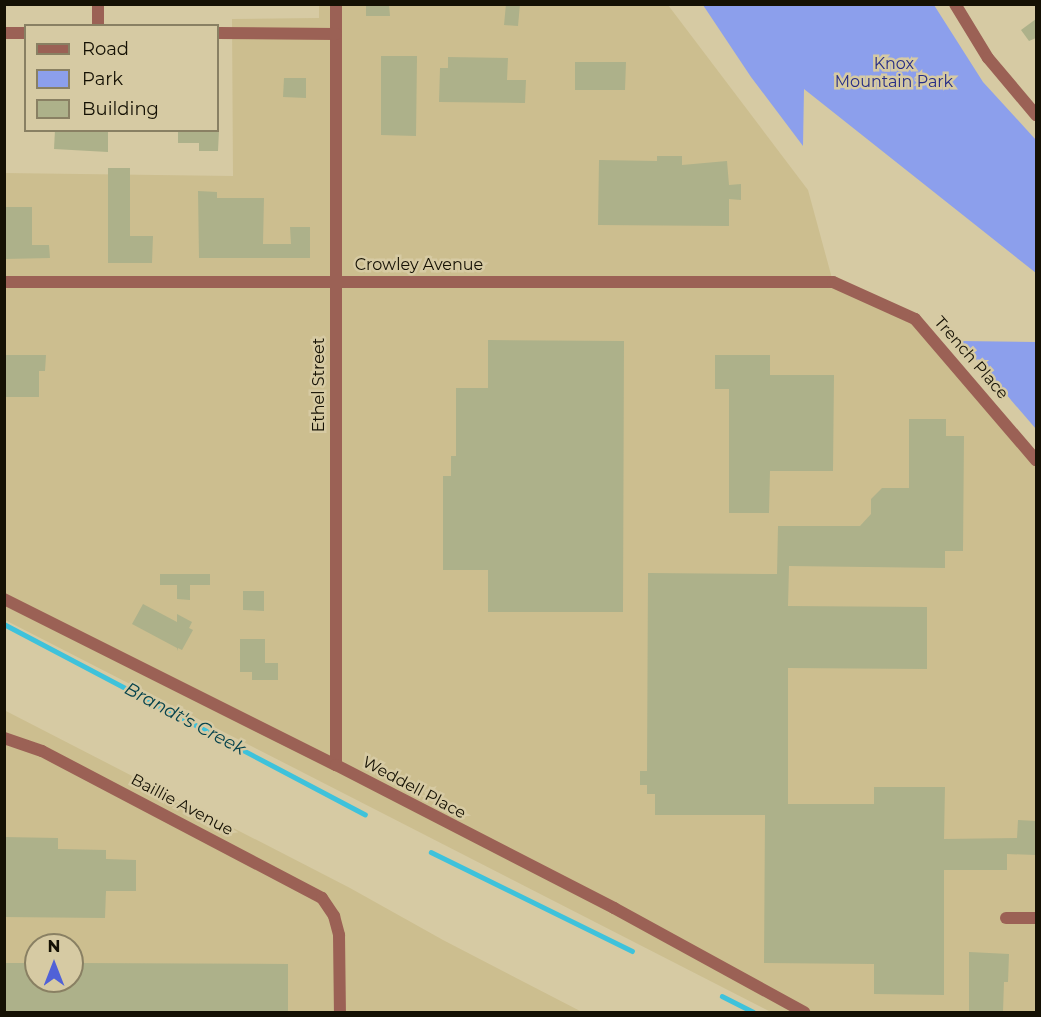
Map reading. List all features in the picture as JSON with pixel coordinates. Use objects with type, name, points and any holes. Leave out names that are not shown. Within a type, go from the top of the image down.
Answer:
[{"type":"street","points":[[98,4],[98,24]]},
{"type":"street","name":"Ethel Street","points":[[336,4],[336,765]]},
{"type":"street","points":[[955,4],[988,58],[1036,115]]},
{"type":"street","points":[[4,33],[24,33]]},
{"type":"street","points":[[219,33],[336,34]]},
{"type":"street","name":"Crowley Avenue","points":[[4,282],[833,282]]},
{"type":"street","name":"Trench Place","points":[[833,282],[915,319],[1036,460]]},
{"type":"street","name":"Weddell Place","points":[[4,599],[336,765],[614,908],[804,1012]]},
{"type":"street","name":"Baillie Avenue","points":[[4,738],[42,751],[322,897],[334,916],[339,935],[340,1012]]},
{"type":"street","points":[[1006,918],[1036,918]]},
{"type":"shaded area","points":[[319,4],[668,5],[808,190],[833,282],[915,319],[1036,451],[1036,1012],[771,1012],[5,620],[4,173],[233,176],[232,19],[319,18]]},
{"type":"shaded area","points":[[4,710],[350,888],[443,940],[582,1012],[5,1012]]},
{"type":"green space","name":"Knox Mountain Park","points":[[703,5],[934,5],[983,82],[1036,140],[1036,273],[804,89],[803,146],[751,77]]},
{"type":"green space","points":[[960,341],[1036,342],[1036,429]]},
{"type":"building","points":[[366,4],[389,4],[390,16],[366,16]]},
{"type":"building","points":[[506,4],[520,4],[518,26],[504,25]]},
{"type":"building","points":[[1036,19],[1036,38],[1029,41],[1021,30]]},
{"type":"building","points":[[381,56],[417,56],[416,136],[381,135]]},
{"type":"building","points":[[448,57],[508,58],[507,80],[526,80],[525,103],[439,102],[440,68],[448,68]]},
{"type":"building","points":[[575,62],[626,62],[625,90],[575,90]]},
{"type":"building","points":[[284,78],[306,78],[306,98],[283,97]]},
{"type":"building","points":[[55,132],[108,132],[108,152],[54,149]]},
{"type":"building","points":[[178,132],[219,132],[218,151],[199,151],[199,143],[178,143]]},
{"type":"building","points":[[657,156],[682,156],[682,165],[727,161],[729,185],[741,184],[741,200],[729,199],[729,226],[598,225],[599,160],[657,161]]},
{"type":"building","points":[[108,168],[130,168],[130,236],[153,236],[152,263],[108,263]]},
{"type":"building","points":[[198,191],[217,192],[217,198],[264,198],[263,244],[291,244],[290,227],[310,227],[310,258],[199,258]]},
{"type":"building","points":[[4,207],[32,207],[32,245],[49,245],[50,258],[4,259]]},
{"type":"building","points":[[488,340],[624,341],[623,612],[488,612],[488,570],[443,570],[443,476],[451,476],[451,456],[456,456],[456,388],[488,388]]},
{"type":"building","points":[[4,355],[46,355],[45,371],[39,371],[39,397],[4,397]]},
{"type":"building","points":[[715,355],[770,355],[770,375],[834,375],[833,471],[770,471],[769,513],[729,513],[729,389],[715,389]]},
{"type":"building","points":[[909,419],[946,419],[946,436],[964,436],[963,551],[945,551],[945,568],[789,566],[788,606],[927,607],[927,669],[788,668],[788,804],[874,804],[874,787],[945,787],[944,839],[1017,838],[1018,820],[1036,821],[1036,855],[1007,854],[1007,870],[944,870],[944,995],[874,994],[874,964],[764,963],[765,815],[655,815],[655,794],[647,794],[647,785],[640,785],[640,771],[647,771],[648,573],[777,574],[778,526],[860,526],[871,514],[871,499],[882,488],[909,488]]},
{"type":"building","points":[[160,574],[210,574],[210,585],[190,585],[190,600],[177,599],[177,585],[160,585]]},
{"type":"building","points":[[243,591],[264,591],[264,611],[243,610]]},
{"type":"building","points":[[143,604],[177,622],[177,614],[192,622],[189,628],[193,630],[182,650],[178,648],[177,651],[177,648],[132,624]]},
{"type":"building","points":[[240,639],[265,639],[265,663],[278,663],[278,680],[252,680],[252,672],[240,672]]},
{"type":"building","points":[[4,837],[58,838],[58,849],[106,850],[106,859],[136,860],[136,891],[106,891],[105,918],[4,917]]},
{"type":"building","points":[[969,952],[1009,954],[1008,982],[1004,982],[1003,1012],[969,1012]]},
{"type":"building","points":[[4,963],[24,963],[24,993],[84,993],[84,963],[288,964],[288,1012],[4,1012]]},
{"type":"waterway","name":"Brandt's Creek","points":[[4,624],[365,814]]},
{"type":"waterway","name":"Brandt's Creek","points":[[431,852],[632,951]]},
{"type":"waterway","name":"Brandt's Creek","points":[[722,996],[753,1012]]}]
